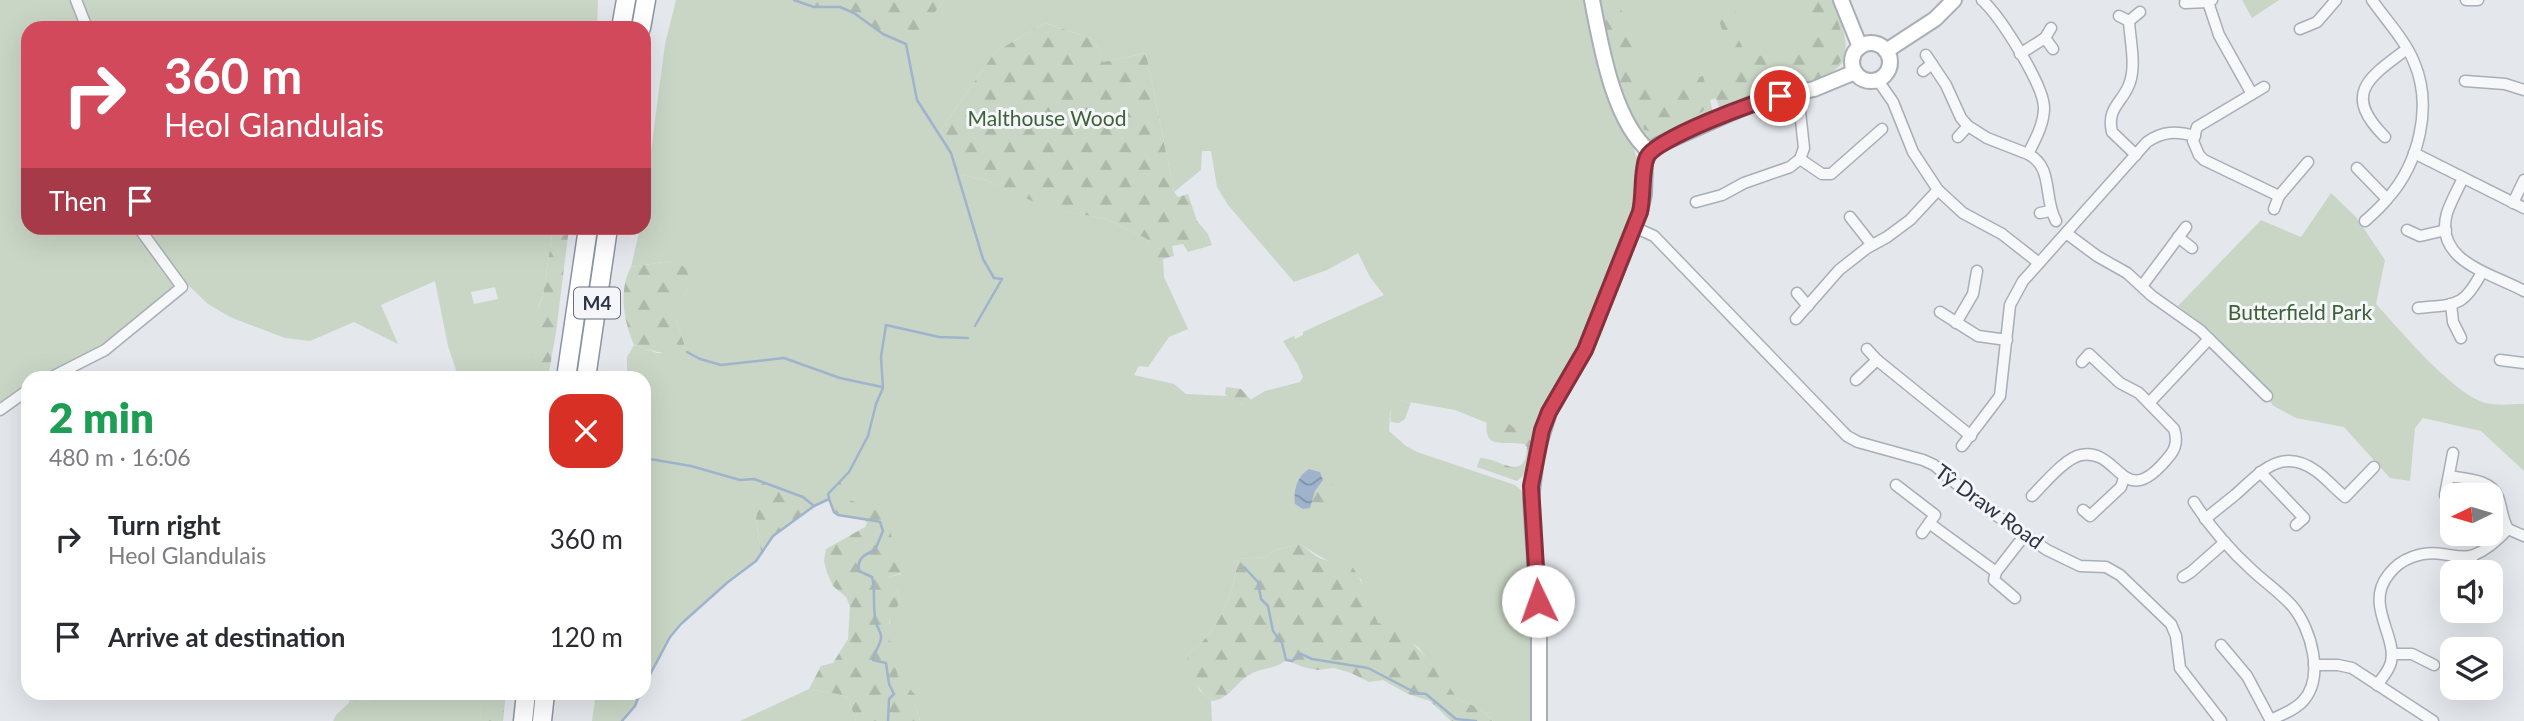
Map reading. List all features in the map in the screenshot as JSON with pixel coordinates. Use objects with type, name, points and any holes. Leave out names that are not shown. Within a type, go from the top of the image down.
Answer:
[{"type":"highway","points":[[622,21],[626,0]]},
{"type":"highway","points":[[642,21],[646,0]]},
{"type":"highway","name":"M4","points":[[567,371],[587,235]]},
{"type":"highway","name":"M4","points":[[587,371],[607,235]]},
{"type":"highway","points":[[523,721],[525,700]]},
{"type":"highway","points":[[542,721],[544,700]]},
{"type":"main road","points":[[1592,0],[1602,55],[1613,86],[1631,131],[1650,152]]},
{"type":"main road","points":[[1840,0],[1860,47]]},
{"type":"main road","points":[[1886,51],[1935,19],[1954,0]]},
{"type":"main road","points":[[1876,44],[1886,51],[1888,68],[1882,77],[1864,80],[1855,72],[1852,61],[1860,47],[1876,44]]},
{"type":"main road","points":[[1539,721],[1539,621],[1531,486],[1537,451],[1549,412],[1585,350],[1634,227],[1644,194],[1643,169],[1650,152],[1662,143],[1760,100],[1798,93],[1855,72]]},
{"type":"street","points":[[76,0],[84,21]]},
{"type":"street","points":[[1982,0],[1999,18],[2039,88],[2043,101],[2044,111],[2039,132],[2028,154]]},
{"type":"street","points":[[2300,29],[2317,22],[2336,0]]},
{"type":"street","points":[[2365,221],[2387,200],[2404,176],[2414,153],[2423,106],[2418,77],[2407,49],[2371,0]]},
{"type":"street","points":[[2466,0],[2478,0]]},
{"type":"street","points":[[2185,3],[2210,1],[2219,35],[2252,94]]},
{"type":"street","points":[[2136,155],[2112,132],[2110,125],[2111,116],[2130,83],[2132,71],[2124,18],[2140,12]]},
{"type":"street","points":[[2020,54],[2045,38],[2051,28]]},
{"type":"street","points":[[2045,38],[2053,49]]},
{"type":"street","points":[[2385,137],[2364,113],[2362,97],[2372,77],[2407,49]]},
{"type":"street","points":[[1926,55],[1968,126],[1987,138],[2037,158],[2045,169],[2045,212],[2056,221]]},
{"type":"street","points":[[1923,71],[1932,64]]},
{"type":"street","points":[[1877,79],[1893,102],[1913,152],[1938,190],[1963,213],[2002,234],[2039,263]]},
{"type":"street","points":[[2475,93],[2471,81],[2505,84],[2524,90]]},
{"type":"street","points":[[2264,88],[2202,123],[2197,127],[2193,141],[2204,160],[2279,196]]},
{"type":"street","points":[[1696,202],[1722,195],[1744,183],[1790,167],[1800,159],[1804,148],[1798,93]]},
{"type":"street","points":[[1958,137],[1968,126]]},
{"type":"street","points":[[1800,159],[1822,174],[1831,174],[1874,131]]},
{"type":"street","points":[[1962,446],[2000,396],[2010,304],[2023,281],[2147,142],[2157,135],[2176,132],[2194,136]]},
{"type":"street","points":[[2414,153],[2524,208]]},
{"type":"street","points":[[2274,209],[2279,196],[2308,162]]},
{"type":"street","points":[[2357,168],[2387,200]]},
{"type":"street","points":[[2463,177],[2447,212],[2446,230],[2452,248],[2463,261],[2524,291]]},
{"type":"street","points":[[2513,203],[2524,180]]},
{"type":"street","points":[[1796,319],[1839,270],[1910,220],[1938,190]]},
{"type":"street","points":[[1850,217],[1872,245]]},
{"type":"street","name":"Tŷ Draw Road","points":[[1634,227],[1654,236],[1847,436],[1857,442],[1923,460],[2024,536],[2080,566],[2106,567],[2120,575],[2171,624],[2176,636],[2180,668],[2221,721]]},
{"type":"street","points":[[2142,286],[2186,228]]},
{"type":"street","points":[[2407,230],[2418,240],[2446,230]]},
{"type":"street","points":[[2066,233],[2083,248],[2127,273],[2209,339],[2255,391],[2267,396]]},
{"type":"street","points":[[64,371],[105,350],[182,287],[144,235]]},
{"type":"street","points":[[2178,237],[2192,248]]},
{"type":"street","points":[[1956,323],[1973,294],[1970,284],[1977,271]]},
{"type":"street","points":[[2425,311],[2464,300],[2471,293],[2482,272]]},
{"type":"street","points":[[1797,293],[1808,306]]},
{"type":"street","points":[[2451,304],[2459,333],[2468,323]]},
{"type":"street","points":[[1940,312],[1978,336],[2007,341]]},
{"type":"street","points":[[2149,403],[2209,339]]},
{"type":"street","points":[[1867,349],[1971,436]]},
{"type":"street","points":[[2032,496],[2072,458],[2080,455],[2098,456],[2124,478],[2140,481],[2148,478],[2176,446],[2174,429],[2139,393],[2120,383],[2090,354],[2082,362]]},
{"type":"street","points":[[1856,380],[1877,360]]},
{"type":"street","points":[[2500,360],[2524,363]]},
{"type":"street","points":[[0,410],[21,395]]},
{"type":"street","points":[[2448,483],[2453,453]]},
{"type":"street","points":[[2205,519],[2260,472],[2275,463],[2303,464],[2316,471],[2337,495],[2374,467]]},
{"type":"street","points":[[2260,472],[2304,518],[2296,525]]},
{"type":"street","points":[[2449,476],[2482,482],[2494,490],[2508,529],[2524,536]]},
{"type":"street","points":[[2083,510],[2090,516],[2121,487],[2124,478]]},
{"type":"street","points":[[1896,485],[1935,515],[1922,533]]},
{"type":"street","points":[[2043,485],[2051,494]]},
{"type":"street","points":[[2194,502],[2225,542],[2295,609],[2307,632],[2314,665],[2312,684],[2305,700],[2296,708],[2271,720],[2247,676],[2221,645]]},
{"type":"street","points":[[1929,523],[1996,572]]},
{"type":"street","points":[[2377,685],[2388,669],[2392,654],[2380,601],[2384,582],[2389,574],[2401,562],[2425,553],[2472,556],[2493,544],[2508,529]]},
{"type":"street","points":[[2015,598],[1994,580],[1996,572],[2024,536]]},
{"type":"street","points":[[2185,562],[2187,575],[2225,542]]},
{"type":"street","points":[[2392,654],[2412,654],[2434,665]]},
{"type":"street","points":[[2314,665],[2345,666],[2433,721]]},
{"type":"green space","points":[[0,0],[71,0],[80,21],[21,21],[21,235],[141,235],[174,282],[170,294],[122,333],[84,359],[60,371],[21,371],[21,390],[0,405]]},
{"type":"green space","points":[[80,0],[598,0],[597,21],[88,21]]},
{"type":"green space","points":[[676,0],[794,0],[814,7],[840,7],[854,13],[883,34],[906,44],[907,49],[944,0],[1589,0],[1618,108],[1638,160],[1639,195],[1613,278],[1532,441],[1455,410],[1398,400],[1390,413],[1389,431],[1406,446],[1515,485],[1531,499],[1539,721],[1493,721],[1482,710],[1457,698],[1418,647],[1378,623],[1364,594],[1361,579],[1301,544],[1275,550],[1266,557],[1238,559],[1232,587],[1222,613],[1207,636],[1187,655],[1199,690],[1211,701],[1212,721],[920,721],[914,703],[919,700],[900,679],[892,656],[889,627],[891,616],[900,601],[897,590],[885,578],[901,574],[881,537],[864,519],[837,512],[829,500],[814,506],[803,497],[763,482],[756,519],[761,553],[756,561],[681,624],[670,637],[651,673],[651,371],[627,371],[627,357],[634,345],[657,353],[687,352],[676,320],[676,310],[687,291],[670,261],[631,267],[638,235],[651,235],[651,151],[665,44]],"holes":[[[1045,23],[1090,38],[1097,46],[1103,62],[1146,53],[1174,192],[1201,170],[1202,151],[1211,151],[1217,187],[1228,205],[1294,282],[1327,270],[1358,253],[1370,277],[1384,295],[1303,332],[1303,335],[1295,339],[1294,336],[1283,341],[1303,377],[1300,382],[1265,391],[1242,405],[1227,396],[1186,394],[1174,384],[1134,375],[1139,366],[1148,367],[1169,337],[1188,329],[1164,277],[1163,259],[1156,260],[1147,239],[1107,219],[1049,208],[986,180],[957,174],[951,153],[939,133],[995,52]]]},
{"type":"green space","points":[[794,0],[944,0],[907,50],[906,44],[883,34],[854,13],[840,7],[814,7]]},
{"type":"green space","points":[[1596,0],[1832,0],[1845,36],[1844,59],[1826,76],[1771,96],[1725,110],[1717,98],[1710,100],[1713,113],[1653,144],[1642,140]]},
{"type":"green space","points":[[1596,0],[1618,0],[1641,72],[1649,87],[1656,88],[1703,76],[1706,87],[1701,95],[1705,98],[1705,109],[1702,112],[1671,123],[1655,122],[1650,124],[1649,131],[1644,130],[1642,123],[1634,130],[1605,53]]},
{"type":"green space","points":[[1713,0],[1735,0],[1735,31],[1744,51],[1738,60],[1731,60]]},
{"type":"green space","points":[[1805,0],[1826,0],[1827,5],[1833,7],[1844,44],[1838,65],[1814,80],[1788,85],[1778,83],[1737,102],[1719,107],[1715,96],[1717,92],[1710,85],[1709,74],[1771,52],[1814,41],[1816,37],[1809,5]]},
{"type":"green space","points":[[2242,0],[2279,0],[2252,18]]},
{"type":"green space","name":"Malthouse Wood","points":[[1045,23],[1090,38],[1097,46],[1103,62],[1146,53],[1174,192],[1178,197],[1188,194],[1197,221],[1208,234],[1212,245],[1188,252],[1183,244],[1172,246],[1174,256],[1156,261],[1147,239],[1107,219],[1047,208],[986,180],[957,174],[951,153],[939,133],[995,52]]},
{"type":"green space","name":"Butterfield Park","points":[[2331,193],[2356,217],[2385,260],[2376,304],[2398,329],[2443,375],[2473,397],[2490,404],[2524,404],[2524,471],[2481,431],[2423,418],[2415,428],[2410,481],[2390,478],[2344,427],[2296,418],[2272,405],[2268,391],[2210,330],[2178,306],[2261,220],[2301,237]]},
{"type":"green space","points":[[149,235],[552,235],[543,296],[538,311],[537,348],[532,371],[456,371],[448,346],[435,281],[381,305],[398,344],[354,322],[310,341],[285,338],[230,317],[208,304],[188,285]],"holes":[[[495,287],[498,299],[474,304],[471,292]]]},
{"type":"green space","points":[[552,235],[568,235],[549,371],[532,371],[536,356],[535,317],[543,296]]},
{"type":"green space","points":[[670,261],[690,271],[687,291],[676,310],[676,320],[687,352],[660,352],[634,345],[625,316],[625,286],[631,267]]},
{"type":"green space","points":[[1226,387],[1241,389],[1251,400],[1243,405],[1231,400],[1225,394]]},
{"type":"green space","points":[[1398,400],[1411,402],[1405,419],[1399,423],[1391,422],[1390,416]]},
{"type":"green space","points":[[1499,418],[1525,433],[1542,430],[1534,466],[1517,481],[1477,467],[1480,458],[1516,467],[1521,465],[1525,458],[1527,447],[1524,444],[1497,442],[1488,437],[1487,422]]},
{"type":"green space","points":[[1323,480],[1333,485],[1332,496],[1325,509],[1313,511],[1310,508],[1315,491]]},
{"type":"green space","points":[[840,481],[847,499],[889,514],[894,546],[913,569],[886,578],[897,590],[900,601],[889,622],[890,644],[898,676],[920,700],[914,703],[920,721],[856,721],[848,698],[809,689],[821,666],[833,663],[848,639],[850,606],[846,597],[833,586],[827,573],[824,561],[826,549],[865,527],[867,523],[862,517],[843,516],[832,508],[828,494]]},
{"type":"green space","points":[[762,482],[803,497],[814,506],[773,536],[761,553],[756,519]]},
{"type":"green space","points":[[1301,544],[1322,559],[1346,563],[1352,567],[1378,623],[1398,628],[1437,669],[1457,698],[1482,710],[1493,721],[1451,721],[1430,701],[1408,694],[1383,680],[1369,682],[1334,668],[1317,670],[1286,660],[1254,672],[1222,698],[1211,701],[1194,680],[1187,655],[1207,636],[1222,613],[1232,587],[1238,559],[1266,557],[1275,550]]},
{"type":"green space","points":[[809,689],[848,698],[856,721],[740,721]]},
{"type":"green space","points":[[350,700],[372,700],[349,703]]},
{"type":"green space","points":[[372,700],[482,700],[480,721],[333,721],[349,703]]},
{"type":"green space","points":[[482,700],[505,700],[503,721],[480,721]]},
{"type":"green space","points":[[595,700],[637,700],[622,721],[592,721]]},
{"type":"water","points":[[1309,469],[1320,472],[1323,480],[1315,491],[1310,508],[1303,509],[1295,504],[1295,489],[1301,476]]},
{"type":"waterway","points":[[794,0],[814,7],[840,7],[854,13],[883,34],[906,44],[917,100],[951,153],[983,259],[994,278],[1002,279],[975,326]]},
{"type":"waterway","points":[[829,498],[828,494],[849,472],[868,436],[883,388],[881,357],[886,325],[939,337],[968,338]]},
{"type":"waterway","points":[[687,352],[721,365],[784,358],[840,378],[882,387]]},
{"type":"waterway","points":[[651,459],[691,466],[740,480],[754,479],[803,497],[814,506]]},
{"type":"waterway","points":[[651,673],[670,637],[681,624],[756,561],[773,536],[814,506],[829,499],[838,515],[880,522],[883,531],[875,550],[862,558],[859,571],[872,577],[873,582],[875,617],[881,636],[873,660],[886,663],[889,684],[894,694],[889,699],[888,721]]},
{"type":"waterway","points":[[1244,567],[1258,582],[1261,599],[1268,606],[1273,631],[1282,643],[1286,660],[1292,661],[1301,654],[1312,659],[1368,668],[1416,693],[1426,694],[1456,719],[1476,721]]},
{"type":"waterway","points":[[622,721],[637,700]]},
{"type":"route","points":[[1538,601],[1531,486],[1542,430],[1549,412],[1585,350],[1640,212],[1644,194],[1643,169],[1647,156],[1653,148],[1662,143],[1760,100],[1780,96]]}]
